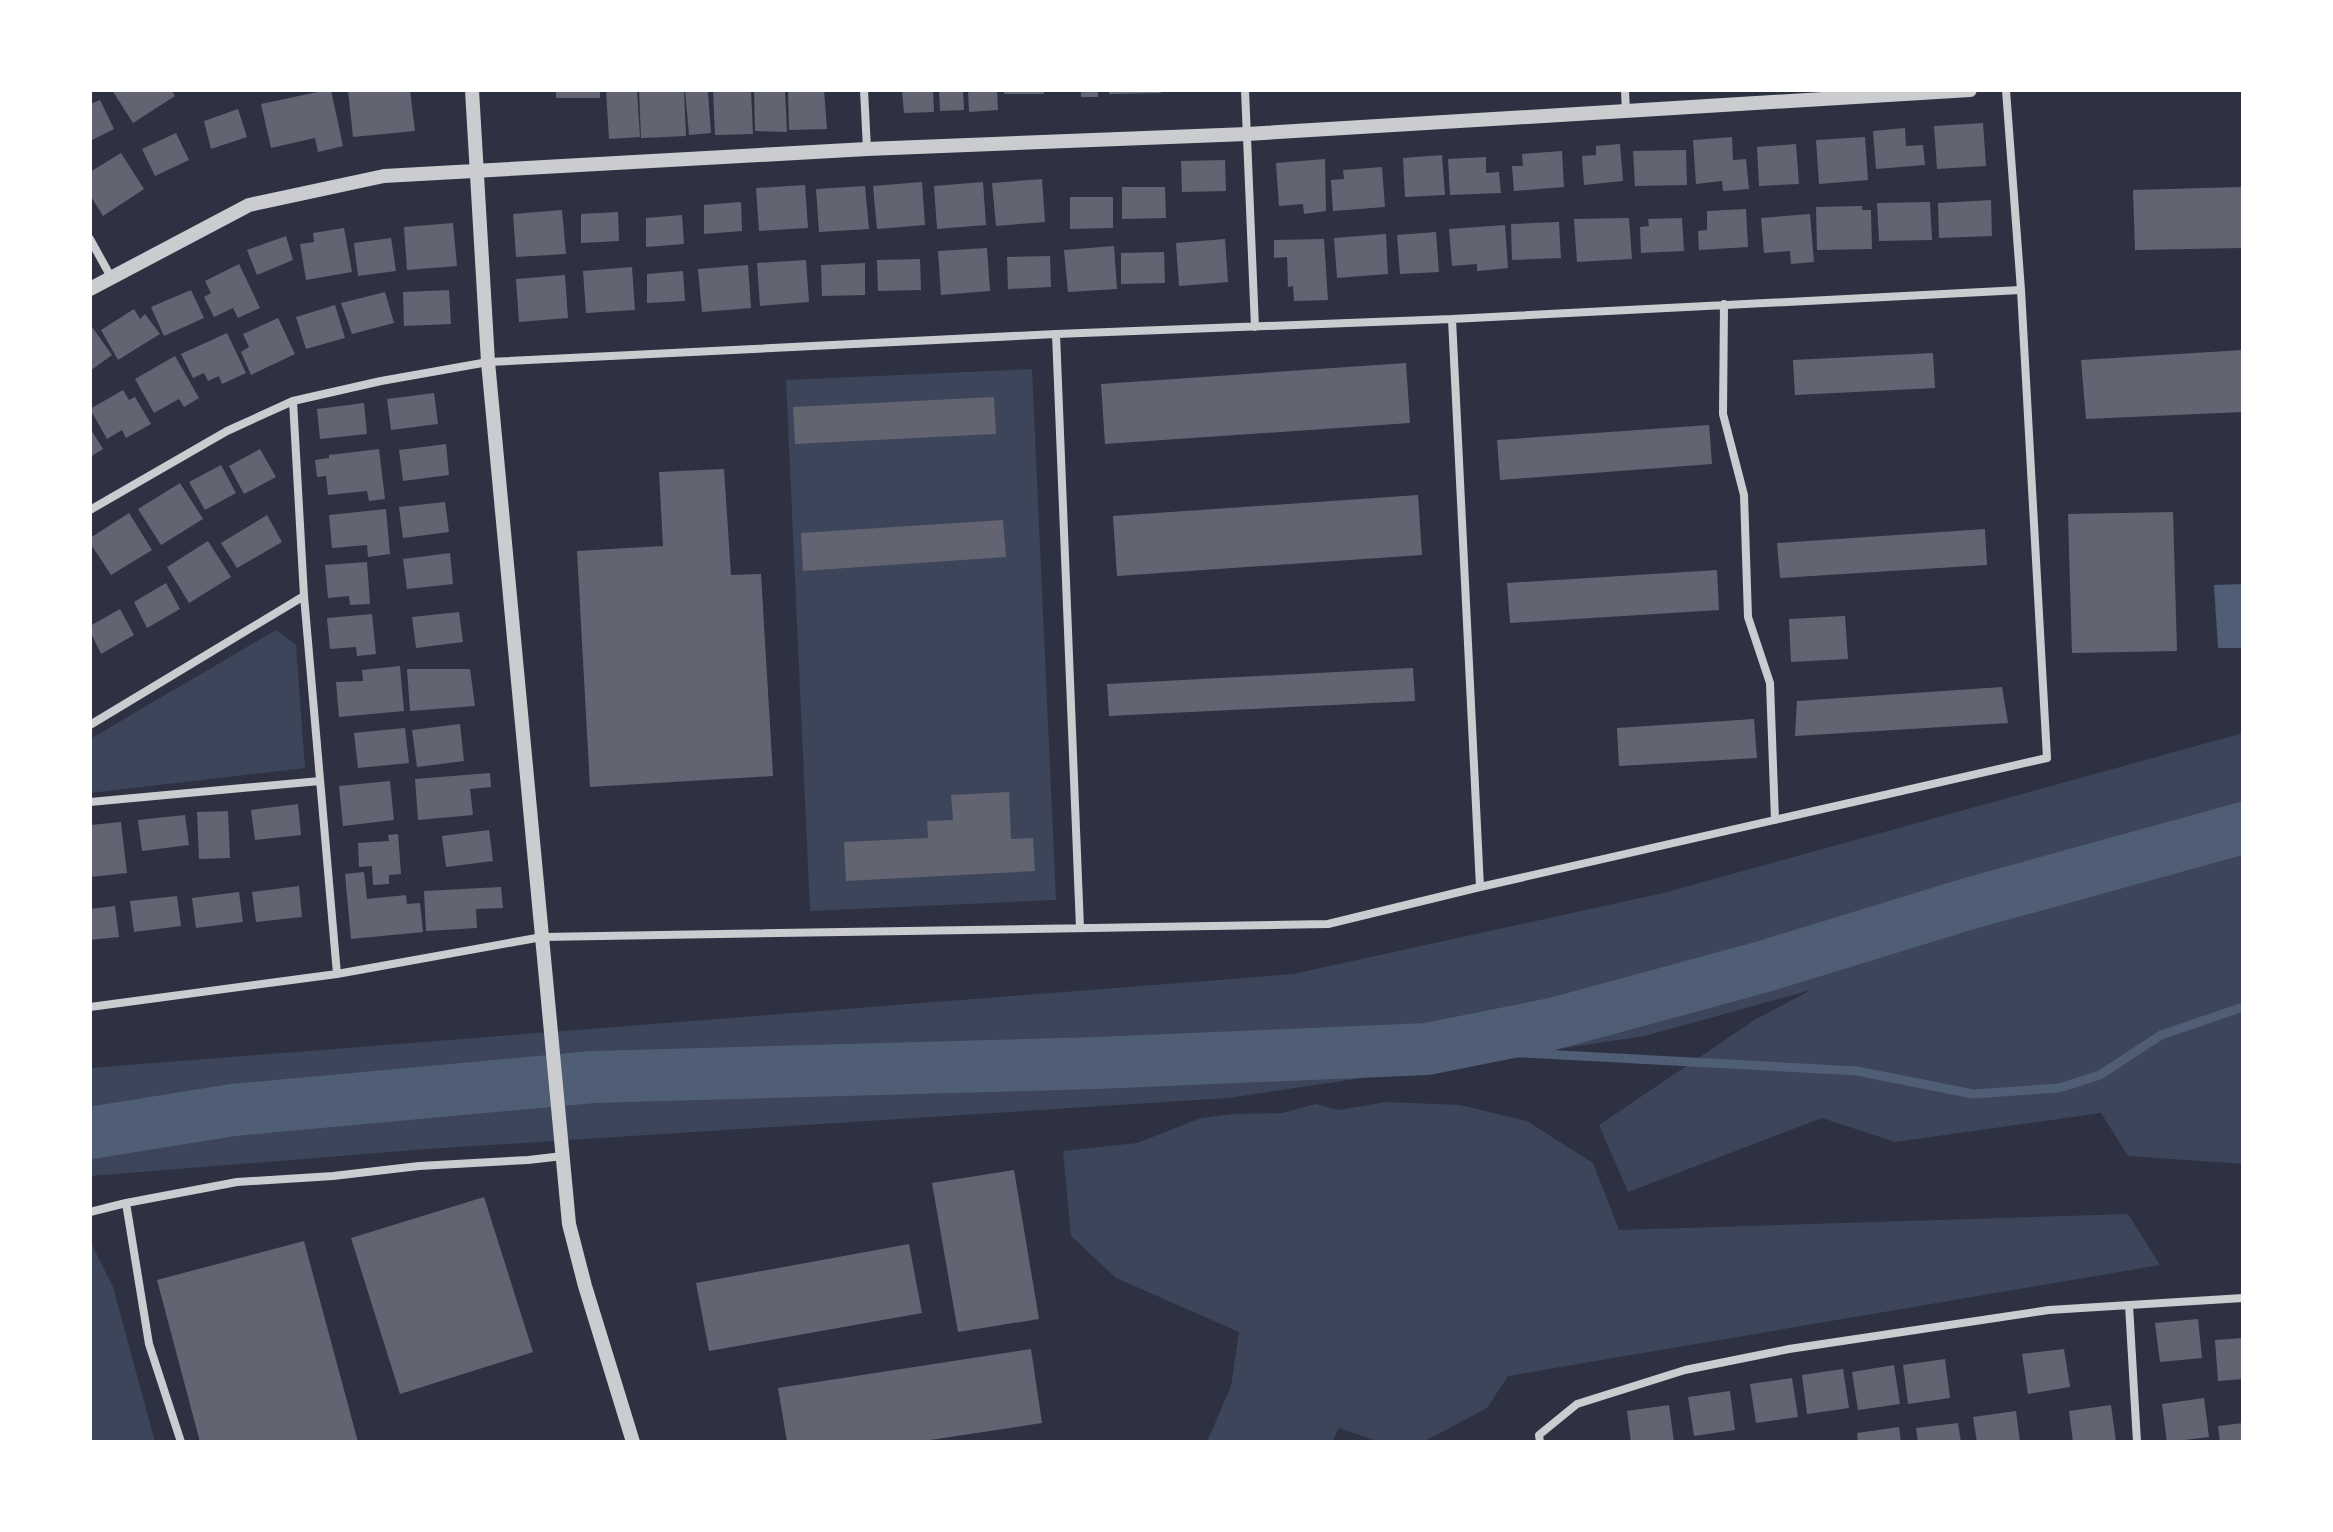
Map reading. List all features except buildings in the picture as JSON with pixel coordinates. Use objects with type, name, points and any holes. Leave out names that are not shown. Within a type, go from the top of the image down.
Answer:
[{"type":"street","points":[[472,90],[488,362],[569,1224],[633,1442]]},
{"type":"street","points":[[864,90],[867,149]]},
{"type":"street","points":[[1245,90],[1255,327]]},
{"type":"street","points":[[1625,90],[1626,112]]},
{"type":"street","points":[[90,289],[249,205],[384,176],[867,149],[1247,134],[1970,90]]},
{"type":"street","points":[[90,1007],[337,974],[542,937],[1328,924],[2047,758],[2021,290],[2006,90]]},
{"type":"street","points":[[90,239],[111,277]]},
{"type":"street","points":[[90,510],[227,431],[293,401],[488,362],[2021,290]]},
{"type":"street","points":[[1724,304],[1723,414],[1744,495],[1748,617],[1770,683],[1775,820]]},
{"type":"street","points":[[1452,319],[1480,887]]},
{"type":"street","points":[[1056,334],[1080,928]]},
{"type":"street","points":[[293,401],[304,596],[337,974]]},
{"type":"street","points":[[90,725],[304,596]]},
{"type":"street","points":[[90,802],[320,781]]},
{"type":"street","points":[[90,1212],[237,1182],[563,1156]]},
{"type":"street","points":[[126,1203],[149,1344],[181,1442]]},
{"type":"street","points":[[1540,1442],[1539,1435],[1577,1404],[1685,1370],[1789,1349],[2034,1312],[2243,1298]]},
{"type":"street","points":[[2129,1305],[2137,1442]]},
{"type":"shaded area","points":[[1032,369],[1056,900],[810,911],[786,380]]},
{"type":"shaded area","points":[[2243,584],[2243,648],[2218,648],[2214,585]]},
{"type":"shaded area","points":[[276,630],[296,645],[305,768],[90,793],[90,739]]},
{"type":"shaded area","points":[[2243,733],[2243,1164],[2128,1156],[2101,1113],[1895,1142],[1822,1118],[1628,1192],[1599,1125],[1756,1019],[1811,990],[1645,1036],[1228,1098],[428,1149],[90,1176],[90,1068],[1293,974],[1663,893]]},
{"type":"shaded area","points":[[1386,1102],[1460,1105],[1527,1121],[1593,1163],[1619,1230],[2128,1214],[2160,1265],[1508,1376],[1487,1408],[1427,1440],[1374,1440],[1339,1428],[1332,1442],[1207,1442],[1231,1386],[1239,1332],[1116,1278],[1071,1236],[1063,1151],[1137,1143],[1201,1118],[1283,1113],[1315,1104],[1338,1110]]},
{"type":"shaded area","points":[[90,1241],[113,1287],[155,1442],[90,1442]]},
{"type":"waterway","points":[[90,1133],[233,1110],[593,1077],[1097,1063],[1427,1049],[1552,1024],[1762,967],[1971,903],[2243,828]]},
{"type":"waterway","points":[[1431,1048],[1857,1071],[1973,1094],[2059,1088],[2100,1075],[2161,1035],[2243,1007]]}]
